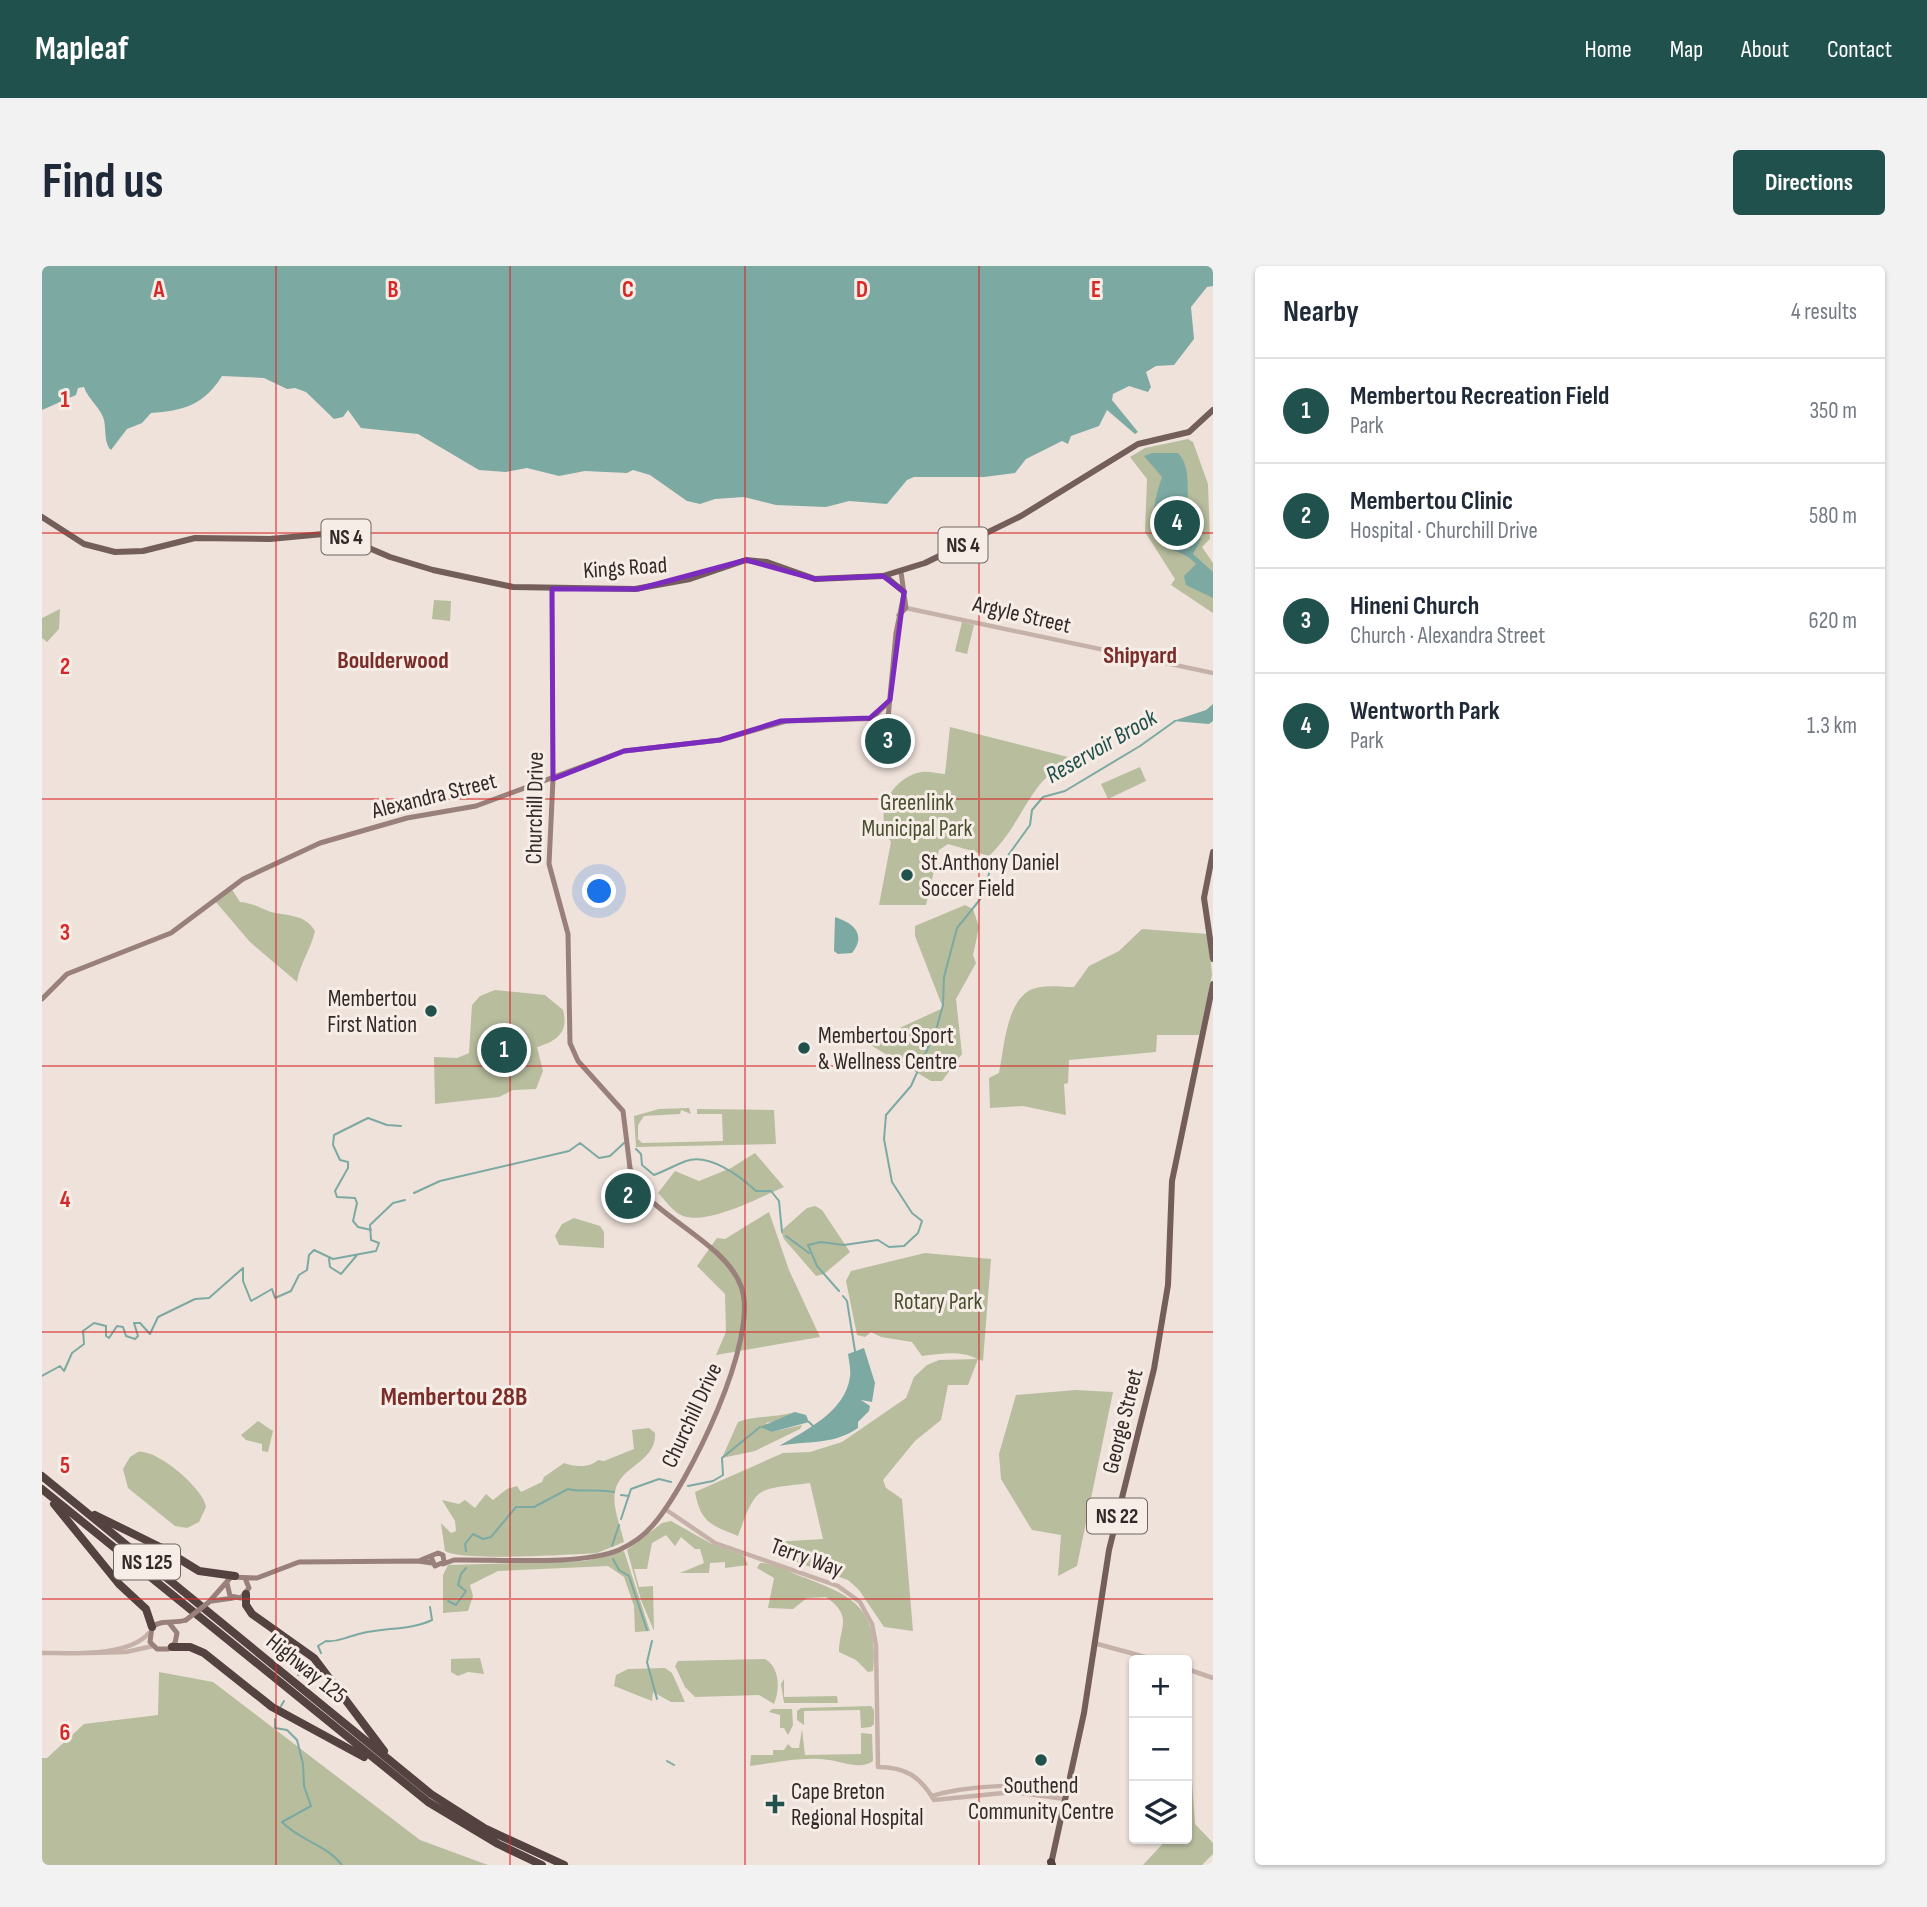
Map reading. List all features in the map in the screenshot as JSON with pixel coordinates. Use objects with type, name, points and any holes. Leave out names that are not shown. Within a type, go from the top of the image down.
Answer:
[{"type":"highway","name":"Highway 125","points":[[42,1476],[410,1782],[486,1829],[564,1865]]},
{"type":"highway","name":"Highway 125","points":[[42,1490],[410,1782],[480,1834],[542,1865]]},
{"type":"highway","points":[[42,1490],[119,1584],[146,1609],[150,1630]]},
{"type":"highway","points":[[82,1508],[160,1547],[199,1571],[238,1576]]},
{"type":"highway","points":[[247,1593],[246,1605],[252,1614],[314,1658],[410,1782]]},
{"type":"highway","points":[[172,1647],[190,1647],[204,1653],[272,1707],[410,1782]]},
{"type":"main road","name":"Kings Road","points":[[42,517],[83,543],[115,552],[143,551],[195,538],[266,540],[334,533],[390,557],[438,572],[513,587],[638,589],[690,579],[746,560],[767,562],[815,579],[883,576],[901,572],[1021,516],[1138,444],[1189,432],[1213,410]]},
{"type":"main road","points":[[899,615],[906,608],[901,572]]},
{"type":"main road","points":[[883,576],[904,593]]},
{"type":"main road","points":[[870,718],[888,718],[899,615],[904,593]]},
{"type":"main road","points":[[870,718],[890,699]]},
{"type":"main road","name":"Alexandra Street","points":[[42,999],[67,974],[172,933],[243,879],[297,852],[407,818],[476,806],[640,747],[720,740],[786,721],[870,718]]},
{"type":"main road","name":"Churchill Drive","points":[[443,1564],[454,1560],[568,1559],[606,1554],[640,1537],[665,1509],[725,1394],[744,1324],[745,1298],[737,1277],[727,1264],[638,1187],[630,1168],[623,1109],[572,1051],[569,1035],[568,934],[550,864],[553,779]]},
{"type":"main road","points":[[1213,852],[1204,898],[1213,959]]},
{"type":"main road","name":"George Street","points":[[1051,1864],[1063,1799],[1084,1713],[1118,1509],[1154,1368],[1168,1285],[1172,1180],[1213,984]]},
{"type":"main road","points":[[186,1620],[170,1624],[162,1622],[150,1630],[153,1646],[162,1650],[172,1647],[186,1620],[238,1576],[254,1578],[299,1562],[431,1560],[438,1566],[443,1564],[443,1555],[436,1553],[431,1560]]},
{"type":"main road","name":"Churchill Drive","points":[[443,1555],[454,1560]]},
{"type":"main road","points":[[209,1602],[247,1593],[270,1572]]},
{"type":"main road","points":[[238,1576],[248,1582],[247,1593]]},
{"type":"main road","points":[[227,1583],[226,1590],[233,1598]]},
{"type":"main road","points":[[170,1624],[177,1633]]},
{"type":"street","name":"Churchill Drive","points":[[552,589],[553,779]]},
{"type":"street","name":"Argyle Street","points":[[906,608],[1213,673]]},
{"type":"street","name":"Terry Way","points":[[665,1509],[715,1543],[838,1586],[860,1602],[870,1618],[876,1639],[878,1767],[897,1768],[911,1773],[933,1798]]},
{"type":"street","points":[[78,1652],[125,1649],[140,1642],[150,1630]]},
{"type":"street","points":[[1094,1643],[1138,1655]]},
{"type":"street","points":[[42,1653],[126,1652],[153,1646]]},
{"type":"street","points":[[1192,1671],[1212,1677]]},
{"type":"street","points":[[1052,1791],[1069,1782]]},
{"type":"street","points":[[933,1798],[946,1792],[1009,1787],[1052,1791],[1063,1799]]},
{"type":"street","points":[[933,1798],[1013,1792],[1063,1799]]},
{"type":"highlighted area","points":[[746,560],[815,579],[883,576],[904,592],[890,700],[870,718],[781,721],[720,740],[624,751],[553,779],[552,589],[638,589]]},
{"type":"green space","points":[[1188,439],[1193,442],[1208,484],[1210,539],[1202,547],[1213,563],[1213,613],[1171,585],[1175,579],[1145,532],[1147,479],[1130,457],[1145,448]]},
{"type":"green space","points":[[434,600],[451,601],[450,621],[432,619]]},
{"type":"green space","points":[[60,609],[59,629],[47,642],[42,638],[42,618]]},
{"type":"green space","points":[[962,622],[974,625],[967,654],[955,651]]},
{"type":"green space","name":"Greenlink Municipal Park","points":[[950,727],[1068,757],[1037,788],[1010,831],[989,856],[948,844],[939,850],[926,905],[879,905],[891,842],[884,822],[887,801],[898,784],[907,777],[924,772],[945,774]]},
{"type":"green space","points":[[1140,767],[1146,781],[1108,799],[1101,784]]},
{"type":"green space","points":[[231,888],[240,902],[290,915],[311,925],[315,931],[297,982],[250,942],[215,901]]},
{"type":"green space","points":[[965,905],[973,909],[979,927],[973,955],[976,963],[956,999],[962,1054],[942,1081],[931,1081],[867,1043],[943,1008],[915,936],[915,926]]},
{"type":"green space","points":[[1142,929],[1208,934],[1212,975],[1199,1035],[1157,1035],[1156,1052],[1069,1060],[1068,1083],[1064,1084],[1066,1115],[1023,1106],[990,1108],[989,1078],[999,1073],[1007,1027],[1022,996],[1041,987],[1074,987],[1089,966],[1119,951]]},
{"type":"green space","points":[[495,990],[545,995],[563,1010],[563,1030],[550,1042],[537,1047],[543,1071],[536,1089],[513,1090],[499,1097],[435,1104],[434,1057],[457,1058],[469,1053],[472,1005],[480,996]]},
{"type":"green space","points":[[689,1108],[691,1114],[681,1110],[680,1114],[644,1116],[638,1125],[638,1139],[642,1143],[723,1141],[722,1114],[697,1114],[697,1109],[774,1110],[776,1144],[636,1147],[634,1116],[659,1109]]},
{"type":"green space","points":[[755,1153],[784,1187],[734,1209],[694,1218],[679,1214],[658,1193],[675,1171],[699,1181],[731,1168]]},
{"type":"green space","points":[[815,1206],[822,1210],[850,1252],[824,1274],[816,1276],[784,1239],[781,1231],[807,1208]]},
{"type":"green space","points":[[769,1212],[789,1270],[820,1337],[716,1355],[726,1332],[725,1294],[697,1266],[717,1238],[725,1239]]},
{"type":"green space","points":[[574,1218],[600,1226],[604,1232],[604,1248],[559,1245],[555,1236],[562,1224]]},
{"type":"green space","name":"Rotary Park","points":[[925,1253],[991,1259],[983,1361],[978,1359],[968,1385],[948,1385],[941,1420],[915,1441],[883,1480],[886,1488],[902,1499],[913,1631],[884,1627],[859,1590],[848,1580],[771,1553],[774,1542],[823,1539],[810,1483],[768,1489],[761,1493],[750,1507],[738,1536],[721,1529],[704,1517],[695,1492],[783,1453],[810,1452],[842,1442],[906,1398],[914,1377],[927,1365],[939,1360],[977,1359],[957,1354],[922,1356],[912,1342],[881,1337],[871,1332],[865,1337],[857,1335],[846,1281],[851,1271]]},
{"type":"green space","points":[[1076,1390],[1113,1392],[1077,1566],[1058,1576],[1061,1535],[1032,1530],[1001,1479],[999,1454],[1016,1395]]},
{"type":"green space","points":[[795,1412],[781,1420],[766,1423],[772,1432],[802,1425],[800,1429],[755,1451],[722,1458],[738,1422]]},
{"type":"green space","points":[[258,1421],[273,1431],[268,1452],[262,1451],[262,1444],[246,1440],[241,1435]]},
{"type":"green space","points":[[649,1428],[655,1433],[650,1451],[623,1476],[615,1492],[616,1510],[624,1542],[597,1553],[582,1554],[489,1557],[445,1551],[441,1523],[451,1533],[456,1531],[455,1521],[442,1500],[459,1504],[465,1500],[475,1508],[486,1494],[493,1500],[507,1489],[517,1486],[521,1492],[542,1482],[544,1477],[564,1463],[586,1466],[634,1449],[632,1430]]},
{"type":"green space","points":[[138,1452],[167,1463],[197,1490],[206,1507],[199,1522],[187,1528],[175,1526],[128,1488],[123,1469],[130,1457]]},
{"type":"green space","points":[[671,1521],[710,1543],[743,1555],[748,1565],[725,1568],[725,1562],[710,1563],[709,1573],[680,1573],[704,1563],[700,1549],[695,1549],[681,1537],[675,1546],[666,1535],[652,1543],[647,1569],[634,1569],[639,1587],[653,1586],[654,1631],[641,1600],[627,1550],[662,1523]]},
{"type":"green space","points":[[624,1551],[650,1631],[635,1632],[634,1606],[624,1577],[608,1566],[498,1571],[470,1585],[473,1596],[468,1611],[443,1613],[443,1575],[448,1565],[585,1561]]},
{"type":"green space","points":[[760,1563],[780,1567],[835,1590],[859,1607],[872,1632],[873,1671],[868,1672],[856,1660],[839,1652],[842,1617],[835,1604],[826,1597],[807,1598],[793,1609],[768,1608],[774,1578],[757,1568]]},
{"type":"green space","points":[[480,1658],[484,1674],[468,1672],[458,1676],[451,1672],[451,1659]]},
{"type":"green space","points":[[765,1659],[774,1667],[776,1673],[777,1692],[774,1704],[759,1695],[695,1697],[685,1687],[675,1666],[678,1661]]},
{"type":"green space","points":[[665,1668],[672,1673],[685,1702],[671,1702],[653,1692],[652,1701],[614,1686],[616,1675],[628,1669]]},
{"type":"green space","points":[[159,1672],[213,1682],[420,1840],[488,1865],[42,1865],[42,1758],[47,1758],[84,1724],[158,1715]]},
{"type":"green space","points":[[784,1679],[784,1697],[837,1696],[838,1703],[784,1703],[781,1684]]},
{"type":"green space","points":[[871,1706],[874,1710],[874,1724],[871,1727],[861,1728],[860,1710],[804,1711],[804,1725],[797,1720],[797,1711],[801,1708]]},
{"type":"green space","points":[[772,1709],[792,1709],[793,1725],[788,1735],[784,1728],[780,1728],[780,1715],[769,1712]]},
{"type":"green space","points":[[802,1729],[805,1755],[861,1754],[861,1733],[872,1734],[873,1761],[857,1765],[810,1759],[750,1766],[751,1755],[773,1755],[773,1750],[784,1750],[788,1744],[792,1748],[799,1748]]},
{"type":"green space","points":[[1192,1780],[1195,1824],[1213,1843],[1213,1854],[1202,1865],[1143,1865],[1162,1844],[1192,1844]]},
{"type":"water","points":[[42,266],[1213,266],[1213,286],[1207,287],[1191,307],[1194,339],[1174,365],[1156,366],[1146,372],[1151,387],[1148,392],[1129,386],[1113,394],[1112,400],[1138,432],[1135,434],[1107,410],[1099,426],[1071,436],[1068,444],[1062,441],[1026,459],[1015,473],[984,477],[914,477],[907,480],[887,504],[849,501],[826,507],[776,505],[744,497],[715,499],[700,504],[687,501],[650,475],[633,470],[627,473],[585,471],[559,476],[527,468],[506,472],[479,470],[418,434],[361,428],[348,410],[343,417],[334,419],[306,392],[295,388],[287,389],[264,378],[222,376],[208,394],[192,405],[151,413],[142,423],[127,429],[111,450],[107,443],[103,417],[84,387],[78,388],[76,395],[42,410]]},
{"type":"water","points":[[1152,453],[1178,453],[1183,459],[1187,474],[1189,513],[1201,539],[1193,554],[1213,572],[1213,598],[1186,585],[1184,576],[1196,564],[1160,542],[1156,534],[1153,514],[1162,477],[1144,456]]},
{"type":"water","points":[[1213,704],[1213,721],[1209,724],[1173,721],[1206,710]]},
{"type":"water","points":[[835,917],[856,930],[858,940],[852,953],[838,954],[834,951]]},
{"type":"water","points":[[864,1348],[875,1383],[872,1402],[861,1400],[870,1406],[869,1411],[858,1422],[858,1428],[839,1438],[779,1446],[823,1419],[841,1400],[850,1374],[848,1354]]},
{"type":"water","points":[[795,1412],[806,1415],[809,1422],[772,1432],[760,1427]]},
{"type":"waterway","name":"Reservoir Brook","points":[[839,1291],[817,1266],[808,1245],[821,1242],[844,1245],[878,1240],[889,1247],[904,1246],[918,1233],[922,1221],[912,1213],[892,1182],[884,1139],[886,1115],[911,1086],[936,1030],[943,1005],[944,977],[957,928],[982,897],[991,867],[1004,861],[1030,825],[1032,810],[1043,797],[1065,791],[1140,746],[1175,721]]},
{"type":"waterway","points":[[371,1230],[358,1227],[353,1221],[357,1203],[355,1198],[337,1197],[335,1191],[348,1168],[348,1162],[340,1160],[333,1145],[334,1135],[368,1118],[387,1125],[401,1126]]},
{"type":"waterway","points":[[414,1193],[440,1181],[569,1151],[580,1143],[599,1158],[610,1156],[624,1143]]},
{"type":"waterway","points":[[636,1149],[641,1154],[642,1165],[654,1175],[686,1161],[704,1160],[724,1167],[756,1191],[771,1191],[779,1201],[782,1232]]},
{"type":"waterway","points":[[42,1376],[60,1366],[64,1371],[72,1353],[84,1344],[83,1331],[94,1323],[106,1326],[106,1336],[109,1338],[117,1326],[123,1327],[126,1336],[135,1339],[138,1336],[134,1323],[140,1323],[150,1334],[158,1317],[195,1299],[209,1298],[243,1268],[243,1281],[251,1301],[272,1289],[275,1298],[291,1291],[299,1275],[307,1270],[309,1255],[314,1250],[333,1259],[376,1251],[379,1243],[371,1240],[370,1225],[393,1203],[405,1200]]},
{"type":"waterway","points":[[786,1236],[809,1253]]},
{"type":"waterway","points":[[329,1259],[330,1267],[341,1274],[357,1255]]},
{"type":"waterway","name":"Reservoir Brook","points":[[843,1296],[847,1301],[855,1351]]},
{"type":"waterway","name":"Reservoir Brook","points":[[809,1422],[813,1426]]},
{"type":"waterway","name":"Reservoir Brook","points":[[688,1486],[713,1481],[723,1475],[722,1458],[760,1427]]},
{"type":"waterway","name":"Reservoir Brook","points":[[621,1519],[631,1489],[659,1479],[671,1482]]},
{"type":"waterway","points":[[466,1551],[465,1544],[473,1534],[483,1539],[491,1537],[516,1507],[534,1507],[568,1489],[614,1492]]},
{"type":"waterway","name":"Reservoir Brook","points":[[621,1495],[629,1496]]},
{"type":"waterway","name":"Reservoir Brook","points":[[612,1546],[619,1525]]},
{"type":"waterway","name":"Reservoir Brook","points":[[613,1559],[619,1570],[629,1576],[647,1630]]},
{"type":"waterway","points":[[448,1601],[456,1605],[466,1591],[458,1585],[466,1568]]},
{"type":"waterway","points":[[321,1653],[318,1646],[326,1641],[336,1641],[372,1631],[414,1626],[432,1620],[430,1607]]},
{"type":"waterway","name":"Reservoir Brook","points":[[652,1641],[647,1662],[657,1699]]},
{"type":"waterway","points":[[298,1675],[310,1670]]},
{"type":"waterway","points":[[281,1706],[284,1701]]},
{"type":"waterway","points":[[275,1719],[275,1728],[287,1730],[297,1740],[303,1764],[304,1786],[311,1806],[282,1822],[328,1852],[342,1865]]},
{"type":"waterway","name":"Reservoir Brook","points":[[667,1761],[674,1765]]},
{"type":"place","name":"Wentworth Park","points":[[1177,523]]},
{"type":"place","name":"Hineni Church","points":[[888,741]]},
{"type":"place","name":"St.Anthony Daniel Soccer Field","points":[[907,875]]},
{"type":"place","name":"Membertou First Nation","points":[[431,1011]]},
{"type":"place","name":"Membertou Sport & Wellness Centre","points":[[804,1048]]},
{"type":"place","name":"Membertou Recreation Field","points":[[504,1050]]},
{"type":"place","name":"Membertou Clinic","points":[[628,1196]]},
{"type":"place","name":"Southend Community Centre","points":[[1041,1760]]},
{"type":"place","name":"Cape Breton Regional Hospital","points":[[775,1804]]},
{"type":"district","name":"Shipyard","points":[[1140,655]]},
{"type":"district","name":"Boulderwood","points":[[393,660]]},
{"type":"district","name":"Membertou 28B","points":[[454,1396]]}]
